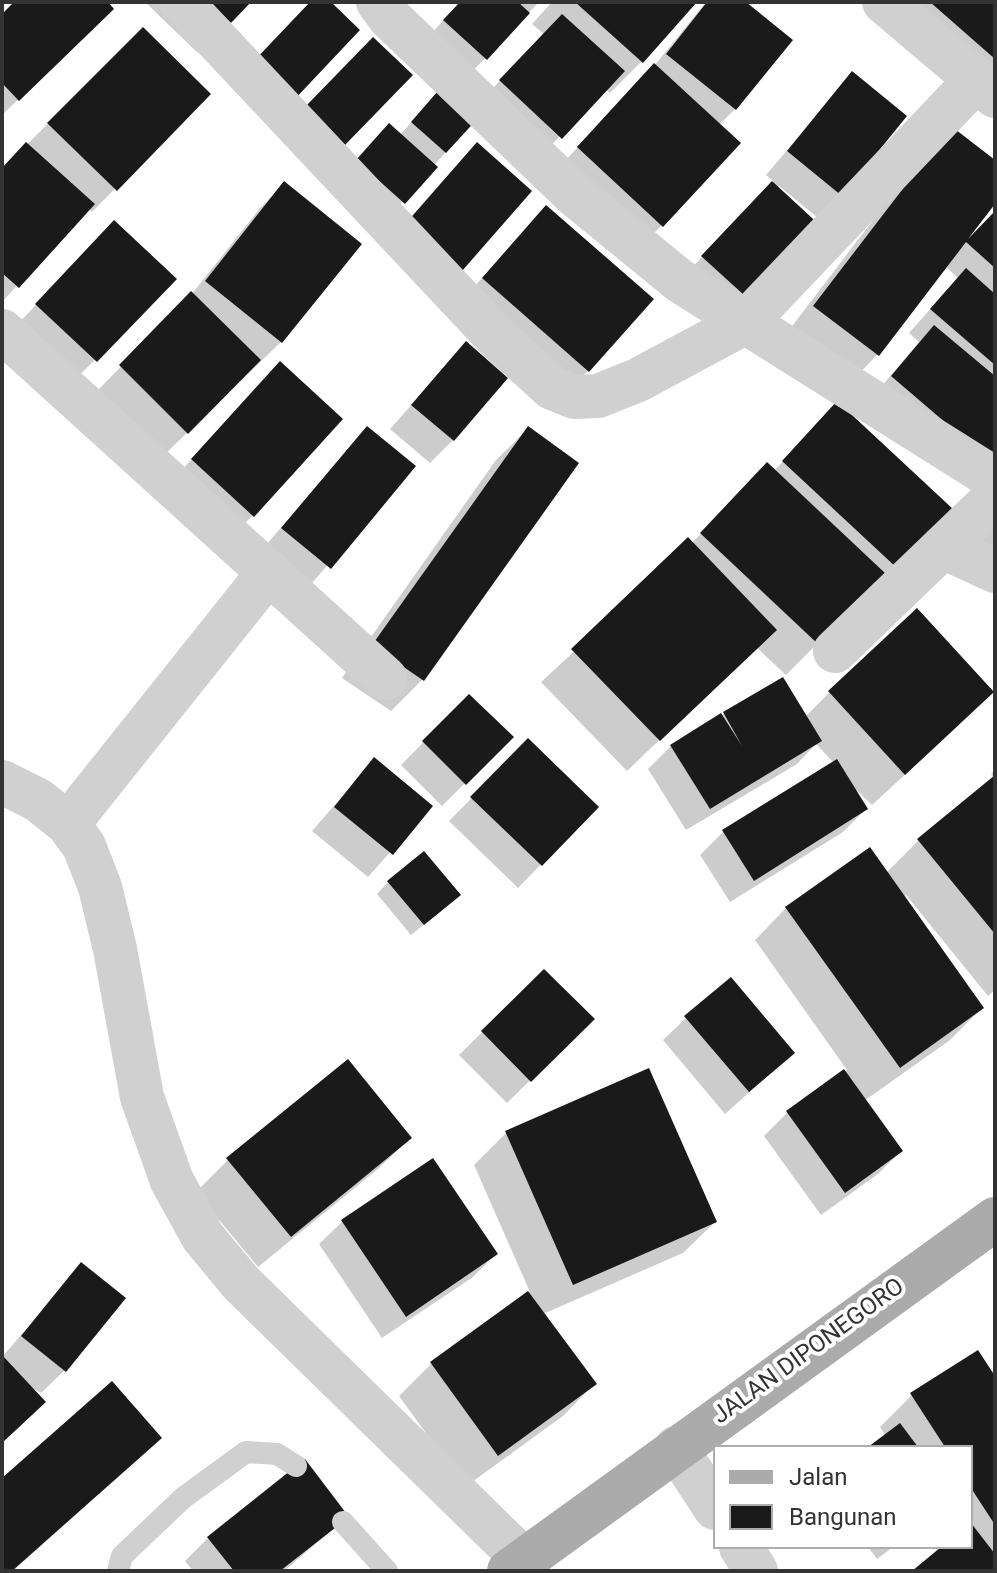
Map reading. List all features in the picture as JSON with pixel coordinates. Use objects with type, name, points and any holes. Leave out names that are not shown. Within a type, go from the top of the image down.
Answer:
[{"type":"main road","name":"JALAN DIPONEGORO","points":[[516,1565],[995,1219]]},
{"type":"street","points":[[181,2],[494,335],[552,388],[574,397],[598,396],[675,363],[706,342],[746,322],[986,88],[884,2]]},
{"type":"street","points":[[378,2],[389,17],[576,196],[680,281],[995,479]]},
{"type":"street","points":[[2,331],[385,678]]},
{"type":"street","points":[[835,651],[995,497]]},
{"type":"street","points":[[943,547],[995,571]]},
{"type":"street","points":[[68,824],[269,572]]},
{"type":"street","points":[[2,782],[38,800],[68,824],[84,846],[100,887],[142,1097],[172,1181],[203,1237],[241,1283],[516,1565]]},
{"type":"street","points":[[676,1448],[713,1505]]},
{"type":"street","points":[[742,1549],[756,1571]]},
{"type":"lane","points":[[118,1571],[122,1556],[183,1498],[246,1452],[277,1454],[296,1466]]},
{"type":"lane","points":[[343,1522],[387,1571]]},
{"type":"building","points":[[14,2],[108,2],[114,9],[19,101],[2,83],[2,14]]},
{"type":"building","points":[[209,2],[251,2],[231,23]]},
{"type":"building","points":[[310,2],[331,2],[360,30],[293,101],[252,63]]},
{"type":"building","points":[[460,2],[518,2],[530,13],[487,60],[443,20]]},
{"type":"building","points":[[575,2],[697,2],[643,63]]},
{"type":"building","points":[[707,2],[746,2],[793,40],[736,110],[666,54]]},
{"type":"building","points":[[930,2],[995,2],[995,59]]},
{"type":"building","points":[[562,14],[625,71],[562,139],[499,80]]},
{"type":"building","points":[[143,27],[211,94],[117,191],[47,123]]},
{"type":"building","points":[[373,37],[413,75],[345,145],[305,107]]},
{"type":"building","points":[[654,63],[741,143],[663,227],[577,147]]},
{"type":"building","points":[[852,71],[907,116],[842,196],[787,151]]},
{"type":"building","points":[[444,84],[480,116],[446,153],[411,122]]},
{"type":"building","points":[[389,123],[438,167],[405,204],[356,160]]},
{"type":"building","points":[[951,126],[995,160],[995,204],[968,239],[995,211],[995,268],[966,242],[879,356],[813,306]]},
{"type":"building","points":[[26,142],[95,204],[19,288],[2,273],[2,168]]},
{"type":"building","points":[[477,142],[532,191],[462,271],[407,222]]},
{"type":"building","points":[[284,181],[362,244],[282,343],[205,281]]},
{"type":"building","points":[[772,181],[825,230],[755,305],[701,256]]},
{"type":"building","points":[[546,205],[654,299],[589,372],[482,278]]},
{"type":"building","points":[[114,220],[177,279],[97,362],[35,304]]},
{"type":"building","points":[[966,268],[995,294],[995,365],[930,309]]},
{"type":"building","points":[[191,291],[261,360],[188,434],[119,365]]},
{"type":"building","points":[[934,325],[995,376],[995,465],[891,376]]},
{"type":"building","points":[[466,341],[508,378],[454,441],[411,405]]},
{"type":"building","points":[[280,361],[343,419],[254,517],[191,459]]},
{"type":"building","points":[[837,401],[954,510],[898,569],[782,461]]},
{"type":"building","points":[[367,426],[416,466],[331,569],[281,528]]},
{"type":"building","points":[[528,426],[579,463],[424,681],[372,645]]},
{"type":"building","points":[[767,462],[886,574],[819,645],[700,533]]},
{"type":"building","points":[[688,537],[777,630],[660,741],[571,649]]},
{"type":"building","points":[[917,608],[994,692],[905,775],[828,691]]},
{"type":"building","points":[[783,677],[822,741],[710,809],[670,745],[721,713],[742,746],[723,712]]},
{"type":"building","points":[[469,694],[514,737],[466,785],[422,741]]},
{"type":"building","points":[[528,738],[599,807],[542,866],[470,797]]},
{"type":"building","points":[[374,757],[433,806],[393,855],[334,807]]},
{"type":"building","points":[[837,759],[868,809],[754,881],[722,830]]},
{"type":"building","points":[[995,775],[995,934],[917,839]]},
{"type":"building","points":[[870,847],[984,1008],[900,1068],[785,907]]},
{"type":"building","points":[[424,851],[461,895],[424,925],[387,881]]},
{"type":"building","points":[[544,969],[595,1019],[531,1082],[481,1031]]},
{"type":"building","points":[[731,977],[795,1053],[749,1092],[684,1016]]},
{"type":"building","points":[[348,1059],[412,1138],[291,1237],[226,1158]]},
{"type":"building","points":[[649,1068],[717,1222],[573,1285],[505,1131]]},
{"type":"building","points":[[844,1069],[903,1151],[845,1193],[786,1111]]},
{"type":"building","points":[[433,1158],[498,1254],[406,1317],[341,1220]]},
{"type":"building","points":[[81,1262],[126,1298],[66,1372],[21,1336]]},
{"type":"building","points":[[528,1291],[597,1384],[498,1456],[430,1362]]},
{"type":"building","points":[[978,1350],[995,1376],[995,1525],[973,1491],[973,1445],[944,1445],[910,1393]]},
{"type":"building","points":[[2,1355],[46,1402],[2,1443]]},
{"type":"building","points":[[112,1381],[162,1438],[12,1571],[6,1571],[2,1567],[2,1478]]},
{"type":"building","points":[[900,1423],[916,1445],[871,1445]]},
{"type":"building","points":[[305,1459],[349,1517],[280,1571],[234,1571],[207,1537]]},
{"type":"building","points":[[973,1526],[995,1554],[995,1571],[912,1571],[939,1549],[973,1549]]}]
